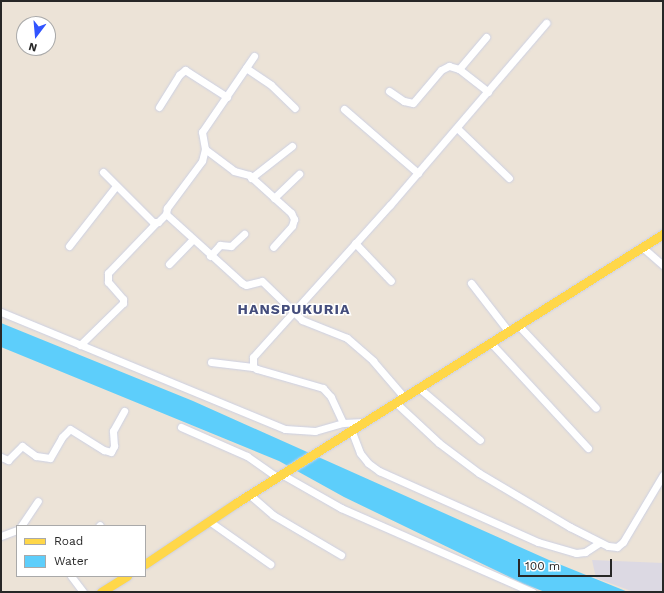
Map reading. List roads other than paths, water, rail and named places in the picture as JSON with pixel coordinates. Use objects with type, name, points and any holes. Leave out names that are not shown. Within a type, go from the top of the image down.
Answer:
[{"type":"main road","points":[[146,563],[208,521],[352,432],[396,402],[663,234]]},
{"type":"main road","points":[[101,592],[125,577]]},
{"type":"street","points":[[253,367],[252,362],[257,352],[418,173],[546,23]]},
{"type":"street","points":[[459,69],[486,37]]},
{"type":"street","points":[[80,345],[123,303],[123,299],[108,282],[108,273],[166,214],[167,208],[202,161],[205,149],[202,132],[254,56]]},
{"type":"street","points":[[389,91],[404,101],[413,103],[444,67],[459,69],[488,92]]},
{"type":"street","points":[[246,68],[272,85],[295,108]]},
{"type":"street","points":[[159,107],[179,75],[185,70],[227,97]]},
{"type":"street","points":[[344,109],[418,173]]},
{"type":"street","points":[[457,128],[509,178]]},
{"type":"street","points":[[251,178],[292,146]]},
{"type":"street","points":[[205,149],[234,171],[251,178],[274,198],[294,219],[291,228],[272,247]]},
{"type":"street","points":[[103,172],[156,223]]},
{"type":"street","points":[[274,198],[299,174]]},
{"type":"street","points":[[69,246],[116,186]]},
{"type":"street","points":[[166,214],[192,240],[242,283],[250,285],[258,281],[267,284],[293,312],[309,324],[347,338],[373,361],[404,397]]},
{"type":"street","points":[[210,256],[220,245],[232,246],[244,234]]},
{"type":"street","points":[[169,264],[192,240]]},
{"type":"street","points":[[356,243],[391,281]]},
{"type":"street","points":[[642,247],[663,265]]},
{"type":"street","points":[[471,283],[509,332]]},
{"type":"street","points":[[1,312],[285,429],[315,431],[343,423],[365,422]]},
{"type":"street","points":[[519,326],[596,408]]},
{"type":"street","points":[[492,343],[588,448]]},
{"type":"street","points":[[211,362],[253,367],[323,388],[331,397],[343,423]]},
{"type":"street","points":[[419,388],[480,440]]},
{"type":"street","points":[[396,402],[438,443],[479,473],[599,543],[617,546],[623,542],[663,475]]},
{"type":"street","points":[[1,457],[8,460],[22,446],[36,456],[50,458],[62,437],[70,429],[104,450],[111,452],[114,446],[113,431],[124,411]]},
{"type":"street","points":[[180,427],[247,456],[341,508],[532,592]]},
{"type":"street","points":[[352,432],[360,453],[368,463],[437,497],[556,549],[585,552],[599,543]]},
{"type":"street","points":[[250,495],[273,514],[341,555]]},
{"type":"street","points":[[22,525],[38,501]]},
{"type":"street","points":[[208,521],[270,564]]},
{"type":"street","points":[[1,536],[16,530]]},
{"type":"street","points":[[72,577],[83,592]]},
{"type":"water","points":[[1,323],[193,401],[549,560],[628,592],[545,592],[524,584],[344,497],[279,461],[1,347]]},
{"type":"district","name":"HANSPUKURIA","points":[[294,309]]}]
